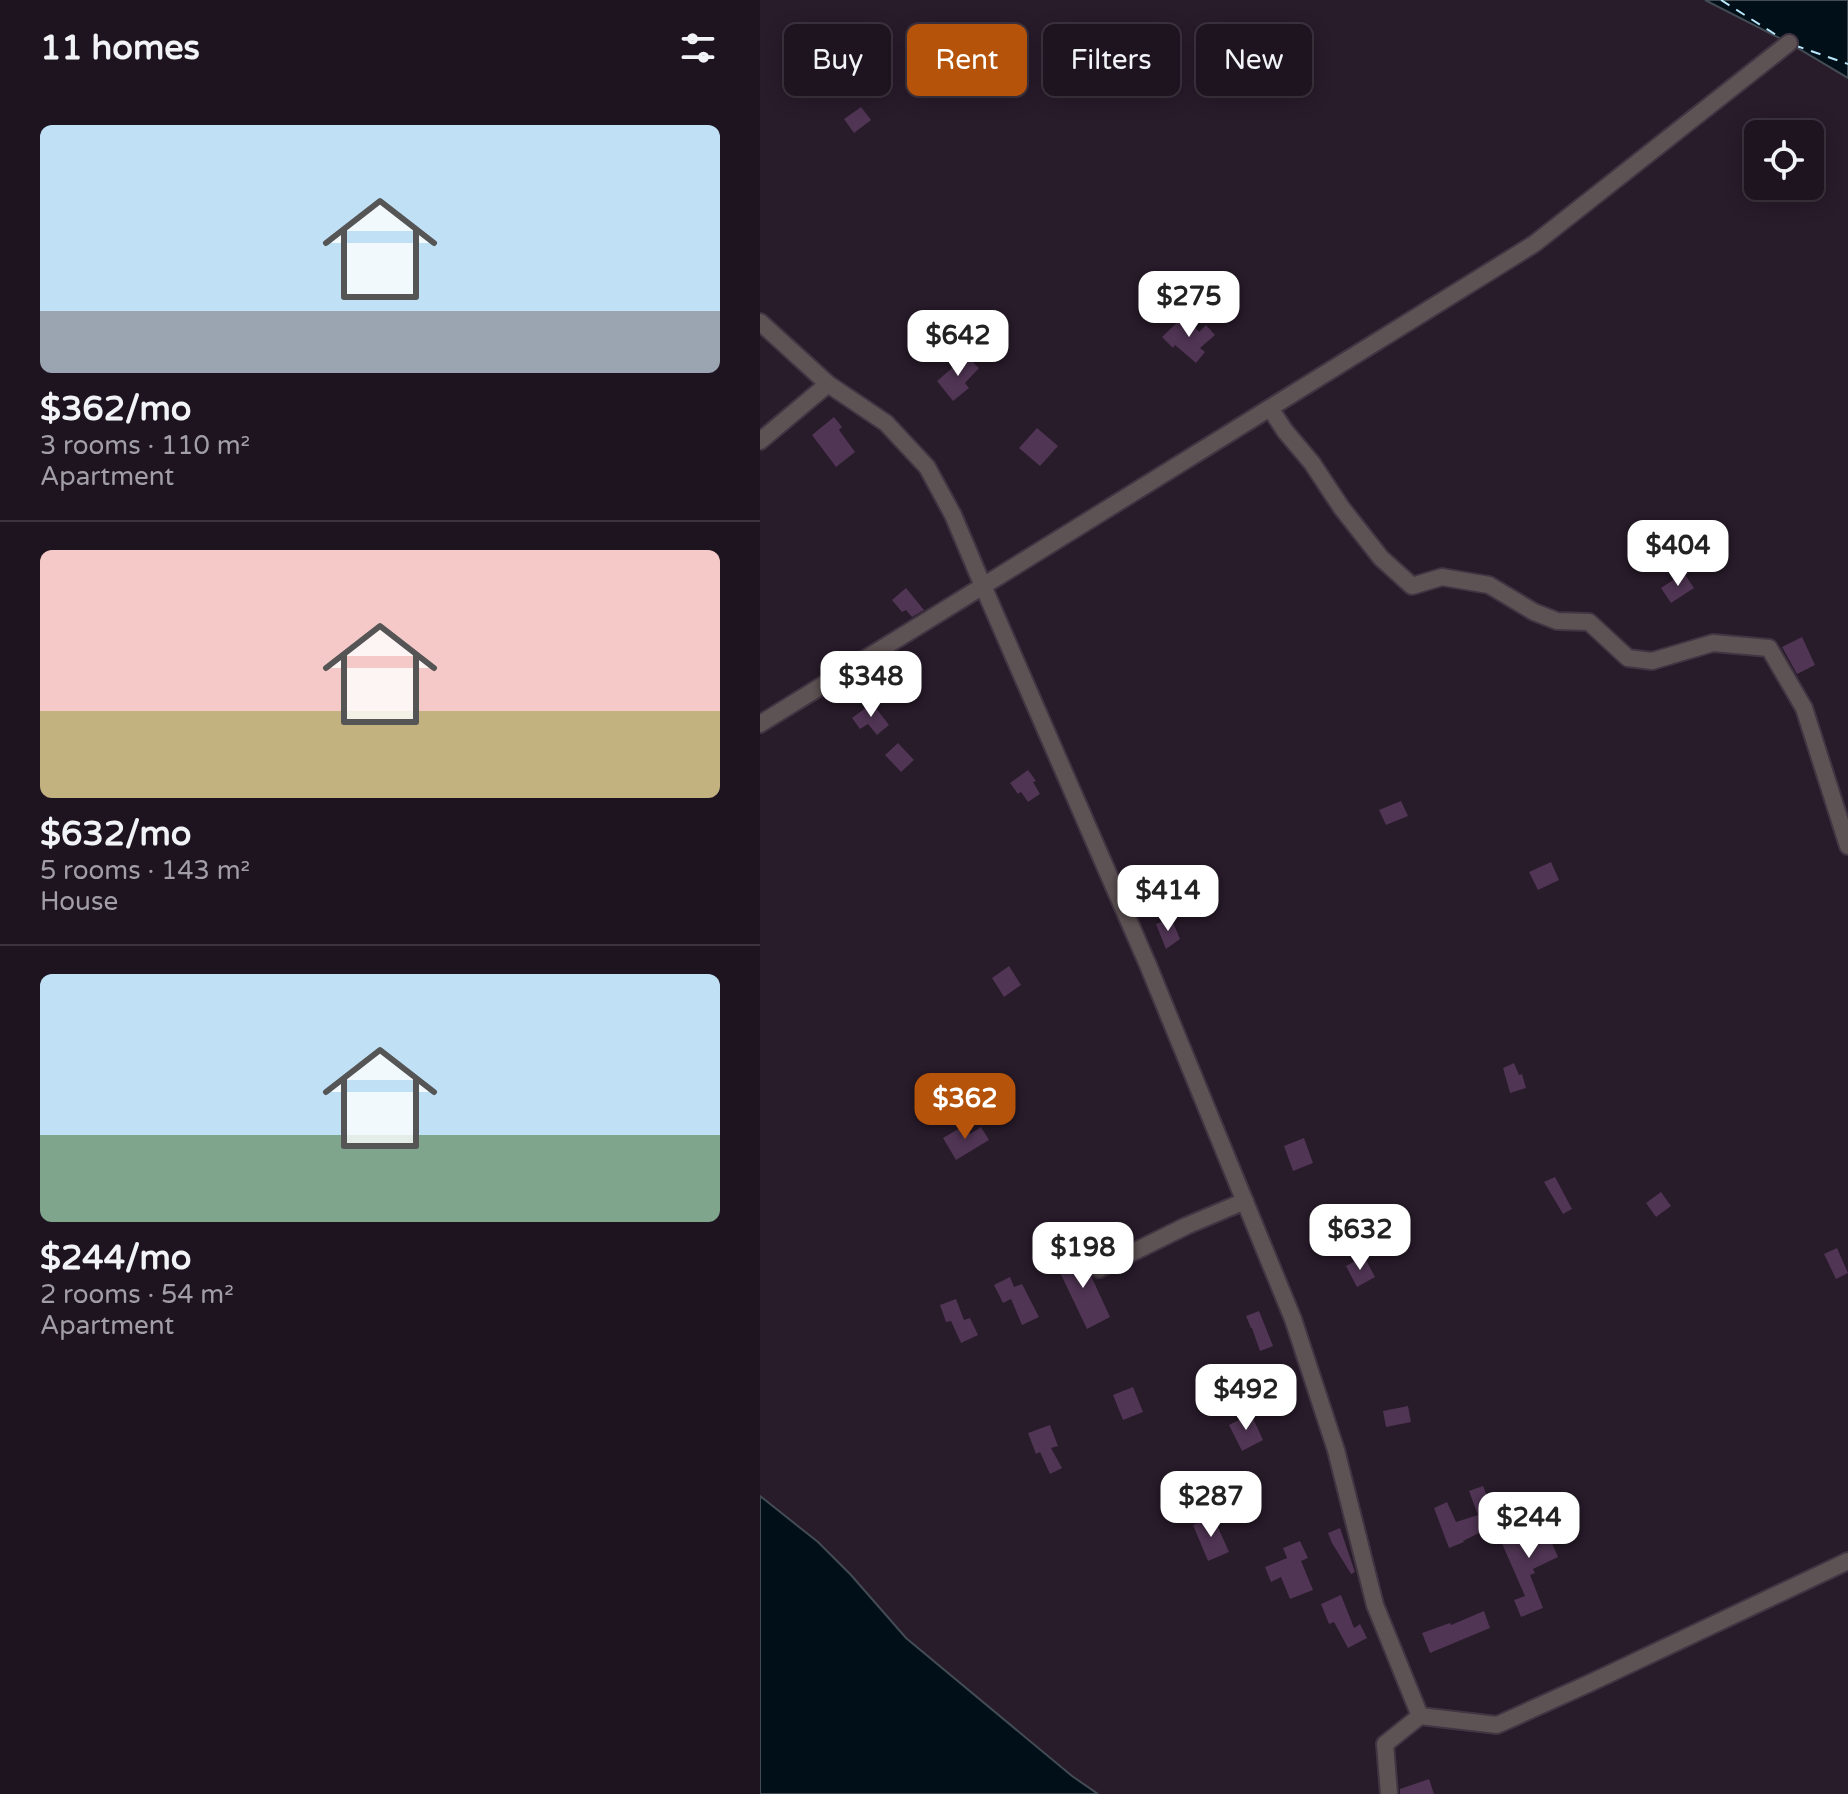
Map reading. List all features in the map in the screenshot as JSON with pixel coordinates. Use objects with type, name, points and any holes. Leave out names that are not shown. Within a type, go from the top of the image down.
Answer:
[{"type":"street","points":[[760,724],[1534,244],[1789,43]]},
{"type":"street","points":[[760,322],[828,384],[886,423],[927,467],[953,515],[1148,965],[1293,1319],[1336,1450],[1375,1605],[1420,1716]]},
{"type":"street","points":[[760,441],[828,384]]},
{"type":"street","points":[[1270,408],[1381,558],[1412,586],[1442,577],[1489,585],[1534,612],[1557,621],[1589,622],[1628,658],[1652,661],[1713,643],[1769,648],[1804,708],[1848,846]]},
{"type":"street","points":[[1099,1269],[1245,1201]]},
{"type":"street","points":[[1389,1794],[1385,1744],[1420,1716],[1497,1725],[1848,1561]]},
{"type":"shaded area","points":[[1705,0],[1848,0],[1848,78],[1789,43]]},
{"type":"shaded area","points":[[760,1496],[818,1542],[906,1638],[1072,1776],[1098,1794],[760,1794]]},
{"type":"building","points":[[861,107],[871,120],[854,133],[844,119]]},
{"type":"building","points":[[1184,316],[1199,332],[1206,325],[1215,335],[1200,348],[1205,352],[1196,363],[1162,337]]},
{"type":"building","points":[[966,356],[979,368],[965,383],[969,388],[953,401],[937,381]]},
{"type":"building","points":[[834,417],[842,427],[839,430],[855,452],[836,467],[812,435]]},
{"type":"building","points":[[1037,428],[1058,446],[1040,466],[1019,448]]},
{"type":"building","points":[[1684,573],[1694,588],[1671,603],[1661,588]]},
{"type":"building","points":[[906,588],[924,610],[912,617],[906,610],[902,612],[892,600]]},
{"type":"building","points":[[1802,637],[1815,665],[1797,674],[1782,647]]},
{"type":"building","points":[[872,703],[889,725],[877,735],[868,724],[860,729],[852,718]]},
{"type":"building","points":[[898,743],[914,760],[901,772],[885,755]]},
{"type":"building","points":[[1028,770],[1040,794],[1028,802],[1010,783]]},
{"type":"building","points":[[1401,801],[1408,816],[1386,825],[1379,810]]},
{"type":"building","points":[[1551,862],[1559,880],[1538,890],[1529,872]]},
{"type":"building","points":[[1171,918],[1180,939],[1166,949],[1156,924]]},
{"type":"building","points":[[1009,966],[1021,985],[1004,997],[992,978]]},
{"type":"building","points":[[1514,1063],[1519,1075],[1522,1074],[1526,1088],[1510,1093],[1503,1068]]},
{"type":"building","points":[[965,1125],[970,1134],[981,1127],[989,1140],[956,1160],[943,1138]]},
{"type":"building","points":[[1304,1138],[1313,1163],[1293,1171],[1284,1146]]},
{"type":"building","points":[[1555,1177],[1572,1209],[1563,1214],[1544,1182]]},
{"type":"building","points":[[1661,1192],[1671,1206],[1656,1217],[1646,1203]]},
{"type":"building","points":[[1837,1248],[1848,1273],[1836,1279],[1824,1254]]},
{"type":"building","points":[[1080,1252],[1110,1317],[1087,1329],[1056,1264]]},
{"type":"building","points":[[1364,1256],[1375,1277],[1357,1287],[1346,1266]]},
{"type":"building","points":[[1010,1277],[1014,1287],[1022,1284],[1039,1317],[1022,1325],[1011,1299],[1003,1303],[994,1285]]},
{"type":"building","points":[[956,1299],[964,1320],[970,1318],[978,1335],[961,1343],[951,1321],[946,1322],[940,1305]]},
{"type":"building","points":[[1259,1311],[1273,1346],[1260,1351],[1246,1316]]},
{"type":"building","points":[[1133,1387],[1143,1412],[1123,1420],[1113,1395]]},
{"type":"building","points":[[1408,1406],[1411,1422],[1386,1427],[1383,1411]]},
{"type":"building","points":[[1251,1414],[1263,1440],[1242,1451],[1229,1425]]},
{"type":"building","points":[[1050,1425],[1058,1446],[1051,1448],[1062,1468],[1050,1474],[1040,1452],[1036,1454],[1028,1433]]},
{"type":"building","points":[[1483,1486],[1497,1524],[1449,1548],[1434,1508],[1447,1502],[1456,1522],[1478,1515],[1469,1491]]},
{"type":"building","points":[[1213,1516],[1229,1552],[1208,1561],[1193,1525]]},
{"type":"building","points":[[1540,1516],[1558,1557],[1533,1569],[1535,1573],[1530,1575],[1543,1608],[1521,1617],[1514,1600],[1525,1596],[1500,1539]]},
{"type":"building","points":[[1340,1528],[1355,1572],[1351,1574],[1328,1533]]},
{"type":"building","points":[[1300,1541],[1308,1558],[1301,1561],[1313,1590],[1290,1599],[1281,1577],[1271,1582],[1265,1567],[1287,1558],[1283,1548]]},
{"type":"building","points":[[1341,1595],[1354,1628],[1360,1624],[1367,1638],[1348,1648],[1334,1622],[1329,1624],[1321,1604]]},
{"type":"building","points":[[1484,1611],[1490,1628],[1430,1653],[1422,1633]]},
{"type":"building","points":[[1429,1779],[1434,1794],[1400,1794],[1400,1789]]},
{"type":"ferry route","points":[[1721,0],[1781,38]]},
{"type":"ferry route","points":[[1794,45],[1848,64]]}]
